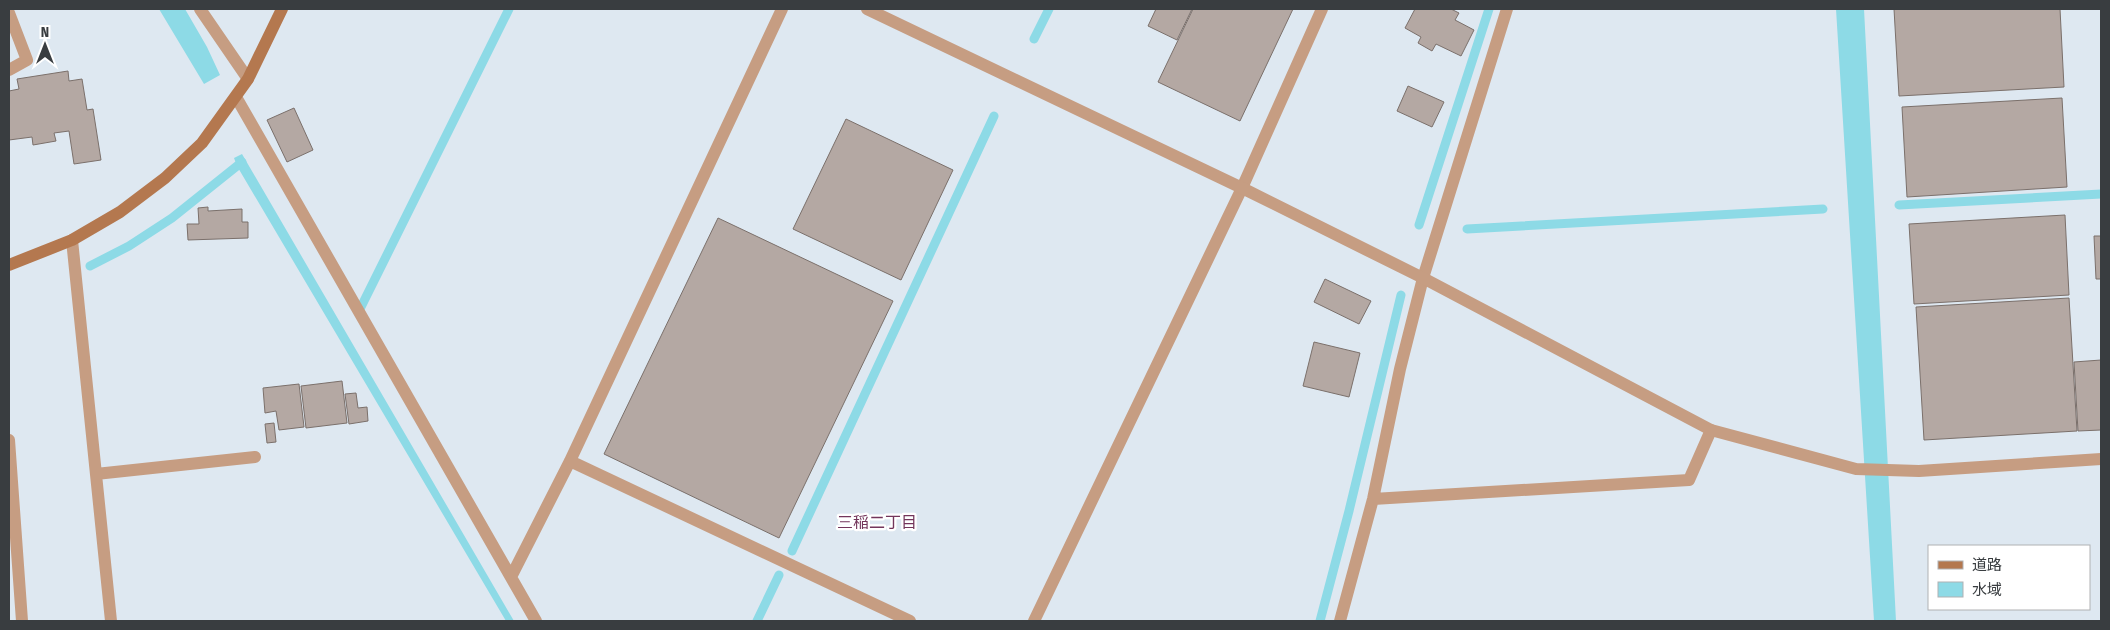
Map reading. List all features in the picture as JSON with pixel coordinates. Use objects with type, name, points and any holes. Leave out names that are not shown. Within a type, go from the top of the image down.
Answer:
[{"type":"main road","points":[[9,265],[72,240],[120,212],[165,178],[202,143],[236,97],[248,79],[282,9]]},
{"type":"street","points":[[200,9],[248,79]]},
{"type":"street","points":[[510,577],[570,461],[782,9]]},
{"type":"street","points":[[868,9],[1242,188],[1423,278],[1711,430],[1856,469],[1919,471],[2101,459]]},
{"type":"street","points":[[1034,621],[1242,188],[1322,9]]},
{"type":"street","points":[[1340,621],[1373,499],[1400,369],[1423,278],[1507,9]]},
{"type":"street","points":[[9,13],[27,60],[9,70]]},
{"type":"street","points":[[236,97],[536,621]]},
{"type":"street","points":[[72,240],[111,621]]},
{"type":"street","points":[[1373,499],[1690,480],[1711,430]]},
{"type":"street","points":[[9,440],[22,621]]},
{"type":"street","points":[[96,474],[255,457]]},
{"type":"street","points":[[570,461],[910,621]]},
{"type":"water","points":[[159,9],[185,9],[207,47],[220,75],[204,84]]},
{"type":"water","points":[[1836,9],[1864,9],[1896,621],[1874,621]]},
{"type":"water","points":[[242,154],[514,621],[506,621],[237,166],[234,158]]},
{"type":"building","points":[[1156,9],[1192,9],[1177,40],[1148,26]]},
{"type":"building","points":[[1193,9],[1293,9],[1240,121],[1158,82]]},
{"type":"building","points":[[1415,9],[1451,9],[1459,13],[1455,20],[1474,30],[1461,56],[1436,44],[1432,51],[1418,43],[1421,37],[1405,28]]},
{"type":"building","points":[[1894,9],[2060,9],[2064,87],[1899,96]]},
{"type":"building","points":[[68,71],[69,81],[82,79],[87,110],[93,109],[101,160],[74,164],[69,131],[54,133],[56,141],[33,145],[32,137],[9,140],[9,91],[19,89],[17,79]]},
{"type":"building","points":[[1408,86],[1444,102],[1432,127],[1397,111]]},
{"type":"building","points":[[2062,98],[2067,187],[1907,197],[1902,107]]},
{"type":"building","points":[[294,108],[313,150],[287,162],[267,120]]},
{"type":"building","points":[[846,119],[953,170],[901,280],[793,229]]},
{"type":"building","points":[[208,207],[208,211],[242,209],[242,222],[248,222],[248,238],[188,240],[187,224],[199,224],[198,208]]},
{"type":"building","points":[[2065,215],[2069,295],[1914,304],[1909,224]]},
{"type":"building","points":[[718,218],[893,301],[779,538],[604,454]]},
{"type":"building","points":[[2094,236],[2101,236],[2101,279],[2096,279]]},
{"type":"building","points":[[1325,279],[1371,301],[1359,324],[1314,302]]},
{"type":"building","points":[[2069,298],[2077,431],[1924,440],[1916,307]]},
{"type":"building","points":[[1314,342],[1360,353],[1349,397],[1303,386]]},
{"type":"building","points":[[2101,360],[2101,430],[2078,431],[2074,362]]},
{"type":"building","points":[[342,381],[347,423],[306,428],[301,386]]},
{"type":"building","points":[[299,384],[304,427],[279,430],[276,411],[265,413],[263,388]]},
{"type":"building","points":[[356,393],[358,408],[367,407],[368,421],[349,424],[345,394]]},
{"type":"building","points":[[274,423],[276,442],[267,443],[265,424]]},
{"type":"waterway","points":[[361,307],[509,9]]},
{"type":"waterway","points":[[1034,39],[1049,9]]},
{"type":"waterway","points":[[1419,225],[1489,9]]},
{"type":"waterway","points":[[792,551],[994,116]]},
{"type":"waterway","points":[[90,266],[129,246],[172,218],[242,162]]},
{"type":"waterway","points":[[1899,205],[2101,194]]},
{"type":"waterway","points":[[1467,229],[1823,209]]},
{"type":"waterway","points":[[1320,621],[1349,511],[1401,295]]},
{"type":"waterway","points":[[757,621],[779,575]]},
{"type":"district","name":"三稲二丁目","points":[[877,522]]}]
